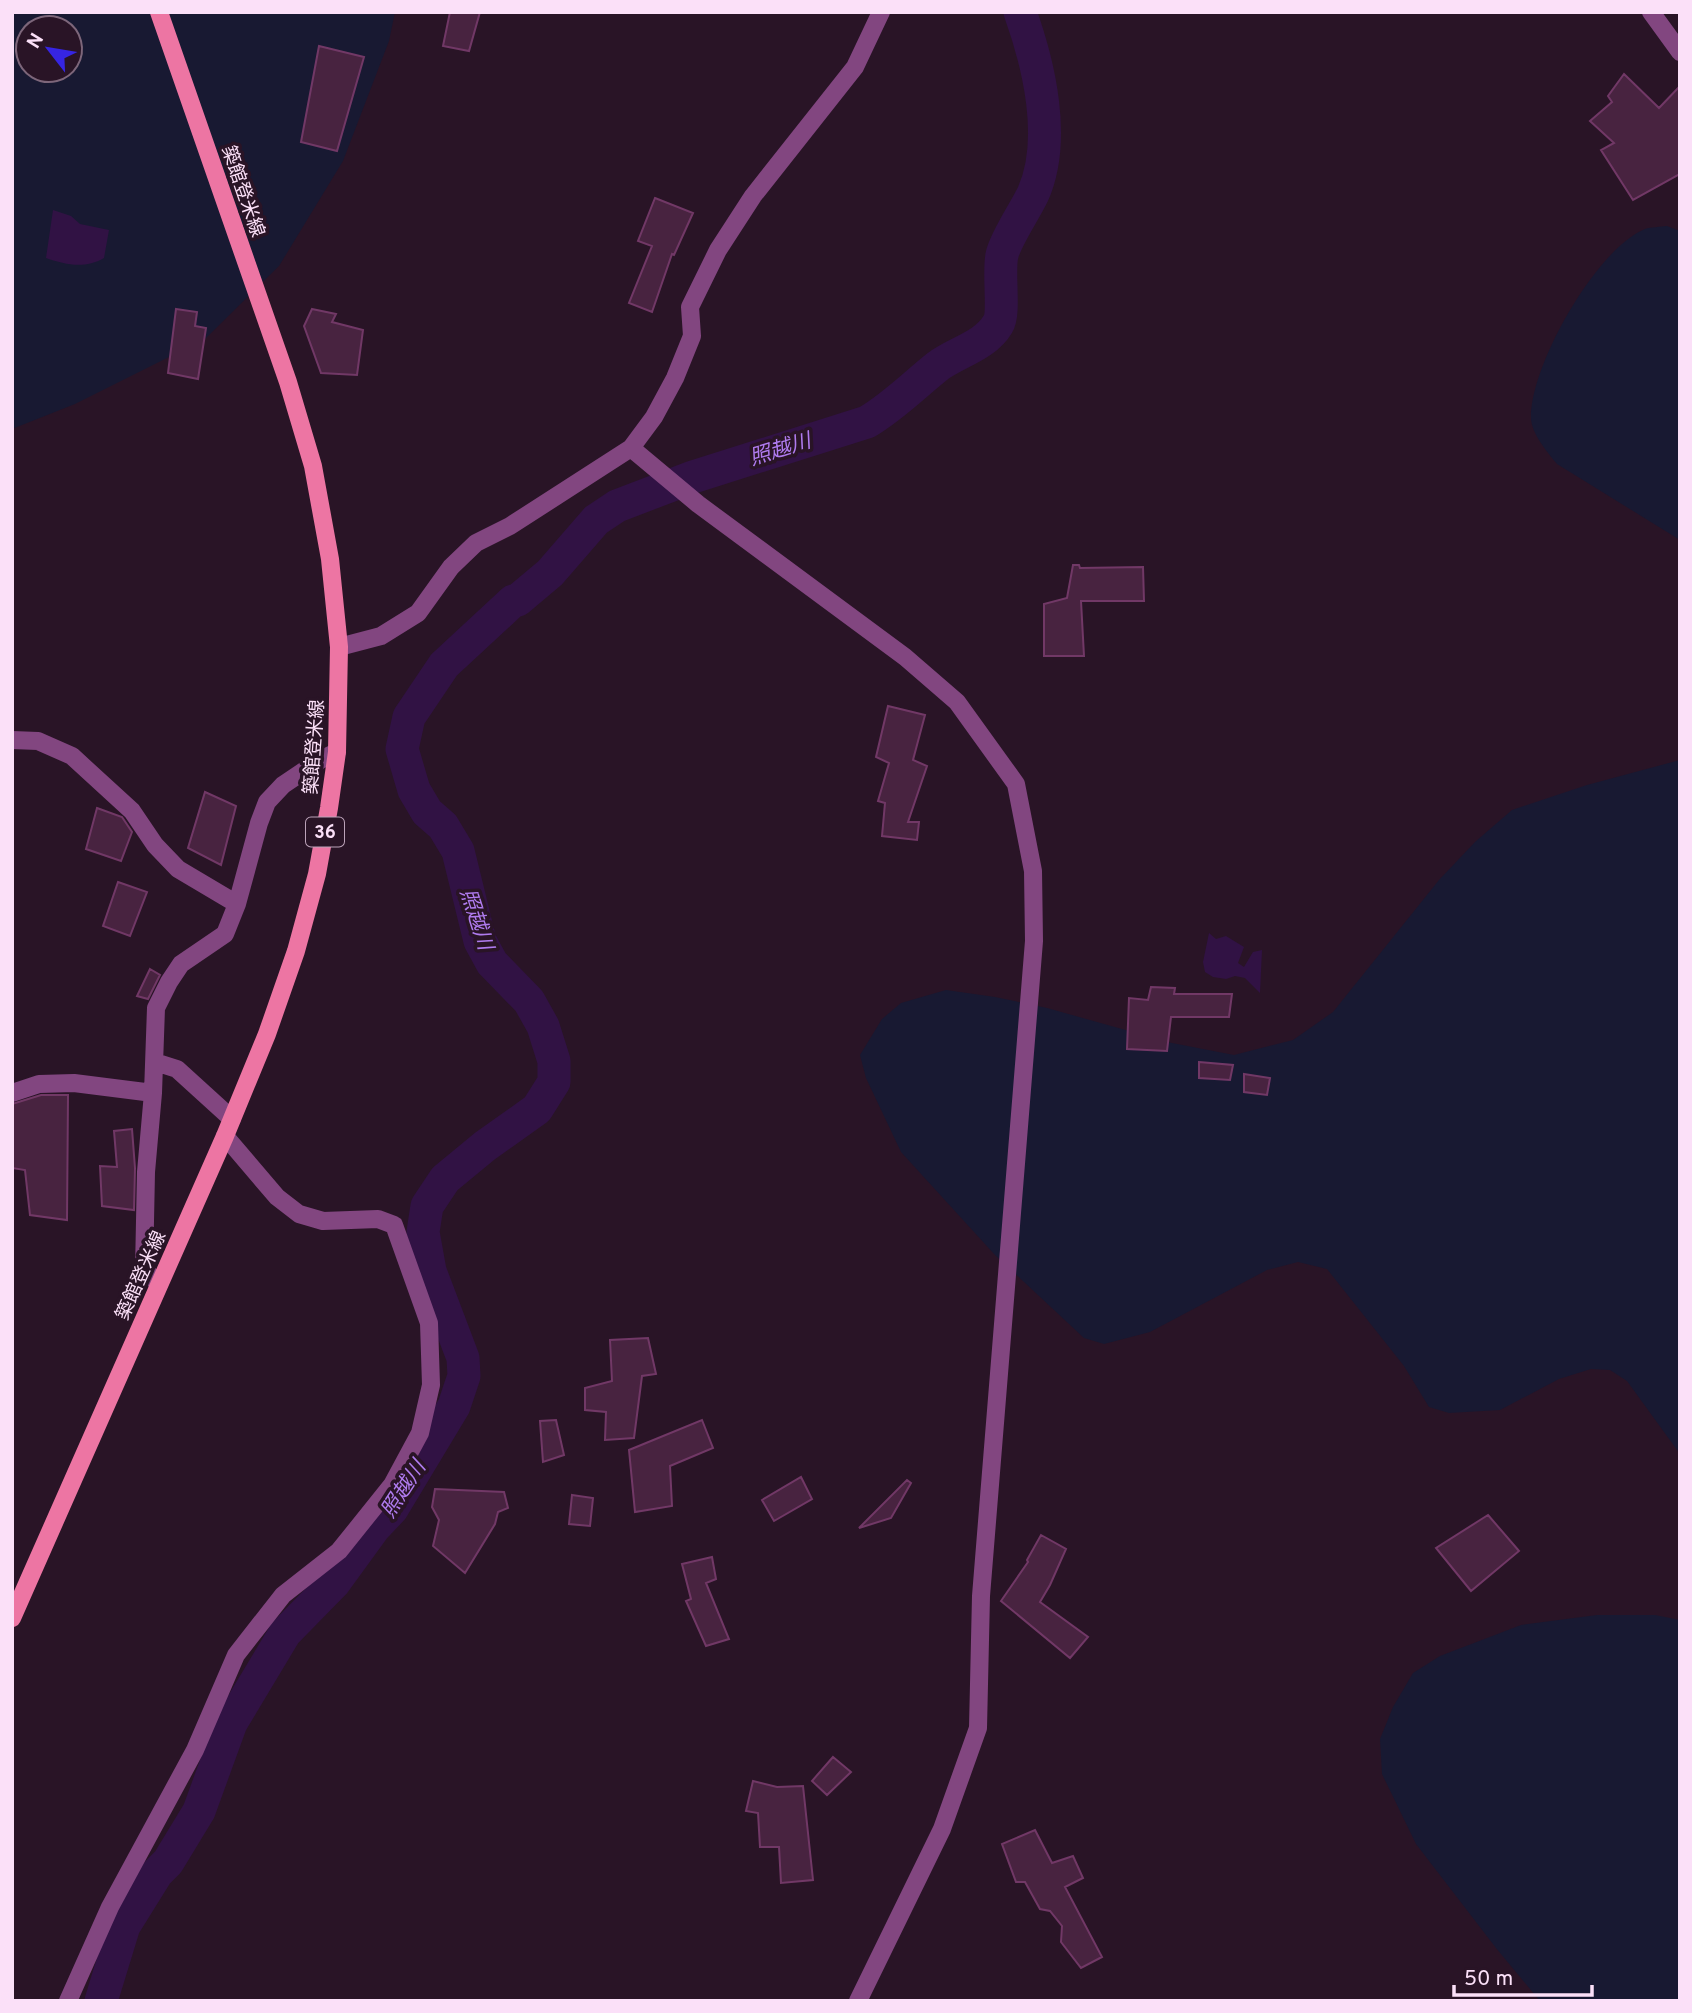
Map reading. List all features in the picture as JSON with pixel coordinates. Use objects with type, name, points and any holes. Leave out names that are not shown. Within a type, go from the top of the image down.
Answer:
[{"type":"main road","name":"築館登米線","points":[[12,1618],[229,1127],[267,1034],[296,951],[317,874],[330,808],[337,752],[338,647],[330,559],[313,466],[288,382],[159,12]]},
{"type":"street","points":[[338,647],[380,636],[418,613],[451,566],[476,543],[510,526],[631,448],[654,417],[675,378],[692,336],[690,307],[718,250],[753,196],[855,67],[881,12]]},
{"type":"street","points":[[1651,12],[1680,52]]},
{"type":"street","points":[[631,448],[698,504],[905,657],[957,702],[1016,784],[1033,871],[1034,941],[981,1596],[978,1728],[942,1829],[858,2001]]},
{"type":"street","points":[[12,740],[38,741],[72,756],[132,811],[155,845],[178,869],[237,904]]},
{"type":"street","points":[[159,1284],[144,1270],[146,1172],[155,1062],[156,1008],[181,964],[225,934],[237,904],[258,823],[267,802],[283,785],[337,752]]},
{"type":"street","points":[[68,2001],[110,1907],[195,1750],[236,1655],[284,1595],[339,1551],[392,1485],[420,1433],[431,1385],[429,1323],[394,1225],[378,1219],[323,1221],[299,1214],[277,1197],[229,1127],[177,1069],[155,1062]]},
{"type":"street","points":[[12,1093],[39,1084],[74,1083],[153,1093]]},
{"type":"shaded area","points":[[12,12],[395,12],[389,41],[343,161],[279,266],[205,339],[75,404],[12,429]]},
{"type":"shaded area","points":[[53,210],[71,216],[80,224],[109,230],[104,258],[90,264],[75,265],[46,258]]},
{"type":"shaded area","points":[[1667,226],[1680,231],[1680,540],[1557,464],[1537,436],[1531,418],[1542,369],[1569,312],[1587,284],[1626,241],[1645,229]]},
{"type":"shaded area","points":[[1680,760],[1680,1454],[1627,1381],[1610,1370],[1591,1369],[1559,1379],[1500,1410],[1449,1413],[1429,1407],[1404,1366],[1327,1269],[1298,1262],[1267,1270],[1150,1332],[1104,1344],[1084,1338],[995,1255],[901,1152],[866,1078],[860,1055],[882,1019],[901,1003],[946,990],[1047,1008],[1172,1043],[1234,1055],[1293,1040],[1333,1012],[1439,880],[1475,842],[1512,810],[1587,785]]},
{"type":"shaded area","points":[[1209,933],[1216,939],[1226,936],[1244,947],[1238,963],[1244,967],[1253,952],[1262,950],[1260,993],[1245,978],[1235,976],[1226,979],[1213,977],[1205,972],[1203,962]]},
{"type":"shaded area","points":[[1597,1615],[1655,1615],[1680,1620],[1680,2001],[1540,2001],[1416,1844],[1382,1774],[1380,1739],[1393,1707],[1413,1673],[1440,1656],[1521,1625]]},
{"type":"building","points":[[450,12],[480,12],[469,51],[443,46]]},
{"type":"building","points":[[319,46],[364,57],[337,151],[301,142]]},
{"type":"building","points":[[1624,74],[1659,108],[1680,86],[1680,174],[1633,200],[1601,150],[1614,143],[1590,121],[1612,102],[1608,96]]},
{"type":"building","points":[[655,198],[693,213],[674,255],[672,254],[652,312],[629,303],[652,246],[638,241]]},
{"type":"building","points":[[176,309],[197,312],[195,326],[206,328],[198,379],[168,373]]},
{"type":"building","points":[[312,309],[336,314],[332,322],[363,330],[357,375],[321,373],[304,326]]},
{"type":"building","points":[[1073,565],[1079,565],[1080,568],[1143,567],[1144,601],[1081,601],[1084,656],[1044,656],[1044,604],[1067,598]]},
{"type":"building","points":[[888,706],[925,715],[913,760],[927,766],[908,822],[919,822],[917,840],[882,836],[885,803],[878,801],[889,763],[876,757]]},
{"type":"building","points":[[205,792],[236,806],[221,865],[188,848]]},
{"type":"building","points":[[97,808],[122,817],[132,832],[121,861],[86,849]]},
{"type":"building","points":[[118,882],[147,892],[130,936],[103,926]]},
{"type":"building","points":[[150,969],[160,975],[148,999],[137,996]]},
{"type":"building","points":[[1151,987],[1175,988],[1174,994],[1232,994],[1229,1017],[1171,1017],[1167,1051],[1127,1049],[1129,998],[1148,1000]]},
{"type":"building","points":[[1199,1062],[1233,1065],[1230,1080],[1199,1078]]},
{"type":"building","points":[[1244,1074],[1270,1078],[1267,1095],[1244,1092]]},
{"type":"building","points":[[41,1095],[68,1095],[67,1220],[30,1215],[25,1170],[12,1168],[12,1104]]},
{"type":"building","points":[[132,1129],[134,1210],[102,1206],[100,1166],[117,1167],[114,1131]]},
{"type":"building","points":[[648,1338],[656,1374],[642,1376],[634,1438],[605,1440],[606,1412],[585,1410],[585,1388],[612,1381],[610,1340]]},
{"type":"building","points":[[556,1420],[564,1455],[543,1462],[540,1421]]},
{"type":"building","points":[[702,1420],[713,1448],[670,1466],[672,1506],[635,1512],[629,1450]]},
{"type":"building","points":[[801,1477],[812,1499],[774,1521],[762,1500]]},
{"type":"building","points":[[907,1480],[911,1483],[891,1518],[859,1528]]},
{"type":"building","points":[[435,1489],[504,1492],[508,1508],[498,1512],[495,1524],[465,1573],[433,1546],[439,1520],[432,1507]]},
{"type":"building","points":[[572,1495],[593,1498],[590,1526],[569,1524]]},
{"type":"building","points":[[1488,1515],[1519,1551],[1471,1591],[1436,1548]]},
{"type":"building","points":[[1041,1535],[1066,1549],[1040,1602],[1088,1637],[1070,1658],[1001,1601],[1028,1562]]},
{"type":"building","points":[[712,1557],[716,1579],[706,1583],[729,1639],[706,1646],[686,1601],[691,1599],[682,1564]]},
{"type":"building","points":[[833,1757],[851,1772],[827,1795],[812,1781]]},
{"type":"building","points":[[753,1781],[777,1787],[803,1786],[813,1880],[781,1883],[779,1847],[760,1847],[758,1813],[746,1811]]},
{"type":"building","points":[[1035,1830],[1052,1863],[1073,1856],[1083,1878],[1065,1887],[1102,1957],[1081,1968],[1061,1942],[1062,1926],[1050,1911],[1040,1909],[1025,1882],[1016,1882],[1002,1844]]},
{"type":"waterway","name":"照越川","points":[[101,2001],[124,1926],[199,1811],[231,1723],[285,1633],[334,1583],[374,1528],[392,1509],[454,1406],[464,1376],[463,1358],[430,1271],[423,1232],[427,1206],[445,1179],[537,1109],[554,1082],[554,1061],[543,1026],[529,1001],[492,963],[480,941],[458,851],[443,826],[427,812],[414,790],[402,749],[409,717],[444,665],[513,601],[518,600],[550,573],[596,520],[617,506],[693,477],[867,422],[938,366],[992,332],[1000,319],[1002,255],[1033,194],[1044,150],[1043,103],[1039,79],[1020,12]]}]
